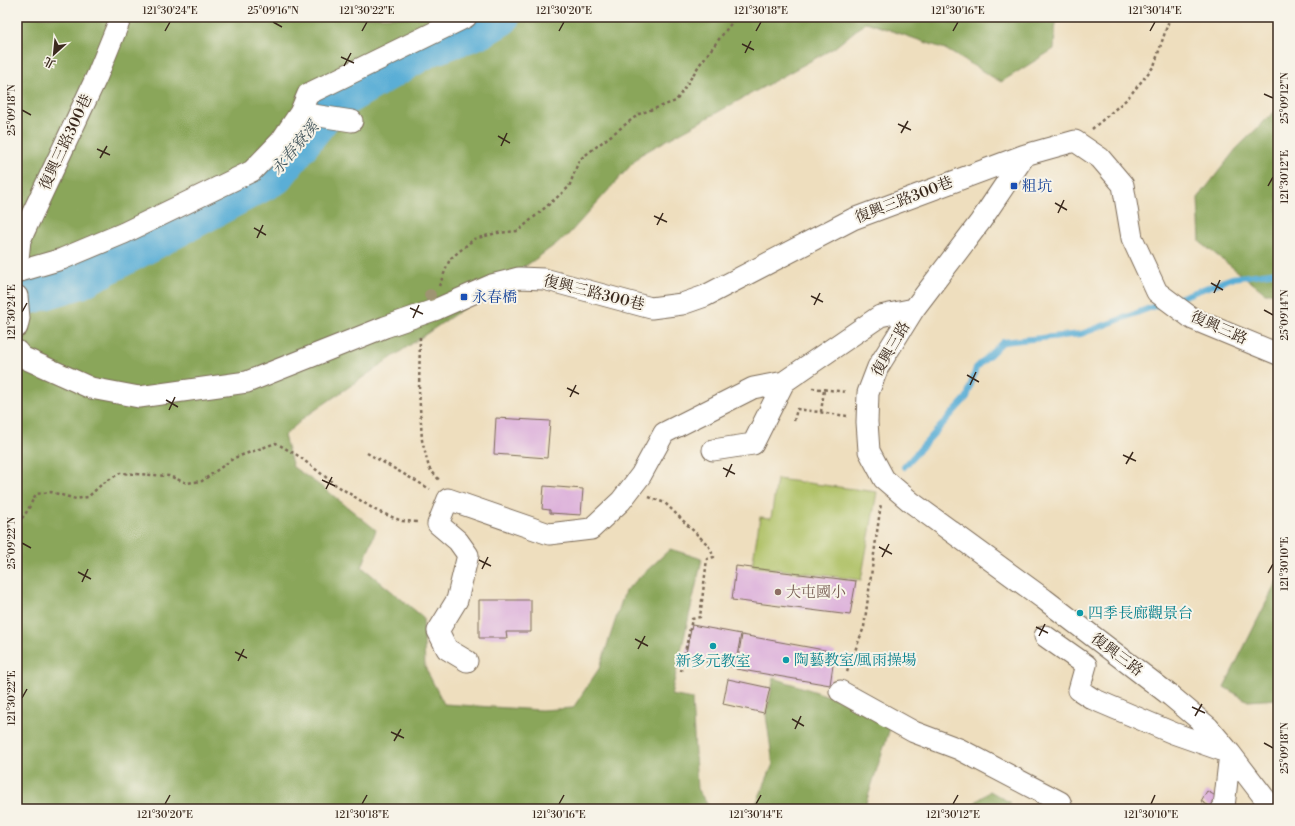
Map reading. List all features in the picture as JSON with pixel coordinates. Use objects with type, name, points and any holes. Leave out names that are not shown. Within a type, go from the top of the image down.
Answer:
[{"type":"street","name":"復興三路300巷","points":[[17,270],[20,240],[97,76],[121,17]]},
{"type":"street","points":[[17,270],[62,259],[117,236],[252,171],[281,141],[300,113],[308,94],[466,17]]},
{"type":"street","points":[[300,113],[352,121]]},
{"type":"street","points":[[1026,155],[1076,141]]},
{"type":"street","name":"復興三路","points":[[1076,141],[1100,158],[1123,185],[1132,238],[1157,292],[1193,319],[1278,354]]},
{"type":"street","name":"復興三路300巷","points":[[17,351],[22,357],[91,388],[138,397],[247,382],[385,327],[437,309],[492,285],[519,278],[544,279],[651,308],[682,304],[705,296],[854,219],[1026,155]]},
{"type":"street","name":"復興三路","points":[[1026,155],[980,222],[914,308],[878,367],[868,393],[867,422],[869,451],[884,479],[910,502],[1044,599],[1171,696],[1208,727],[1273,809]]},
{"type":"street","points":[[17,296],[18,322]]},
{"type":"street","points":[[467,661],[447,649],[438,631],[457,600],[468,555],[458,541],[438,524],[448,499],[549,534],[591,529],[625,496],[641,475],[664,433],[752,388],[784,382],[880,316],[914,308]]},
{"type":"street","points":[[713,450],[752,444],[784,382]]},
{"type":"street","points":[[1045,636],[1086,665],[1079,690],[1093,699],[1173,733],[1230,753],[1224,807],[1222,809]]},
{"type":"street","points":[[840,691],[914,732],[959,749],[1060,802],[1062,809]]},
{"type":"path","points":[[437,309],[439,285],[450,259],[474,239],[497,233],[518,232],[569,187],[579,160],[639,114],[676,101],[700,64],[736,17]]},
{"type":"path","points":[[1076,141],[1096,126],[1127,98],[1154,66],[1170,17]]},
{"type":"path","points":[[420,331],[419,390],[422,440],[429,468],[442,483],[448,499]]},
{"type":"path","points":[[822,412],[824,390]]},
{"type":"path","points":[[794,421],[797,408],[837,414]]},
{"type":"path","points":[[17,522],[21,520],[29,509],[29,504],[36,494],[51,492],[76,499],[88,497],[102,484],[120,473],[169,476],[187,483],[202,481],[234,458],[276,444],[297,455],[336,485],[377,511],[402,521],[438,524]]},
{"type":"path","points":[[367,453],[448,499]]},
{"type":"path","points":[[840,691],[864,627],[884,479]]},
{"type":"path","points":[[646,496],[665,503],[708,545],[714,556],[707,559],[700,617],[692,619],[681,671]]},
{"type":"green space","points":[[17,17],[1056,17],[1054,49],[1001,82],[945,49],[866,22],[834,48],[640,155],[568,235],[537,258],[305,417],[284,436],[293,467],[325,489],[376,530],[362,567],[423,617],[425,667],[444,704],[541,710],[573,708],[600,667],[625,591],[670,549],[702,559],[671,695],[692,699],[697,789],[711,809],[17,809]]},
{"type":"green space","points":[[1278,108],[1278,293],[1265,293],[1200,242],[1198,198],[1236,149]]},
{"type":"green space","points":[[777,479],[877,492],[861,580],[752,566],[760,517],[771,518]]},
{"type":"green space","points":[[1278,579],[1278,699],[1248,701],[1224,687]]},
{"type":"green space","points":[[774,678],[838,699],[891,725],[864,809],[754,809],[773,764],[766,715]]},
{"type":"green space","points":[[990,791],[1011,803],[1002,809],[967,809]]},
{"type":"building","points":[[496,418],[550,421],[547,458],[494,454]]},
{"type":"building","points":[[544,486],[583,489],[581,515],[550,513],[550,510],[542,509]]},
{"type":"building","points":[[736,566],[856,581],[850,615],[732,600]]},
{"type":"building","points":[[479,600],[531,600],[531,632],[506,632],[507,638],[479,638]]},
{"type":"building","name":"新多元教室","points":[[692,625],[741,634],[735,667],[685,658]]},
{"type":"building","name":"陶藝教室/風雨操場","points":[[742,635],[835,652],[830,685],[736,669]]},
{"type":"building","points":[[728,679],[770,688],[764,713],[723,704]]},
{"type":"building","points":[[1207,791],[1238,809],[1214,809],[1201,801]]},
{"type":"waterway","name":"永春寮溪","points":[[17,299],[80,280],[275,176],[332,104],[428,48],[481,29],[501,17]]},
{"type":"waterway","points":[[1176,299],[1232,278],[1278,272]]},
{"type":"waterway","points":[[904,467],[967,397],[976,368],[1003,342],[1081,334],[1163,303]]},
{"type":"place","name":"粗坑","points":[[1014,186]]},
{"type":"place","name":"永春橋","points":[[464,297]]},
{"type":"place","name":"大屯國小","points":[[778,592]]},
{"type":"place","name":"四季長廊觀景台","points":[[1080,613]]},
{"type":"place","name":"新多元教室","points":[[713,646]]},
{"type":"place","name":"陶藝教室/風雨操場","points":[[786,660]]}]
